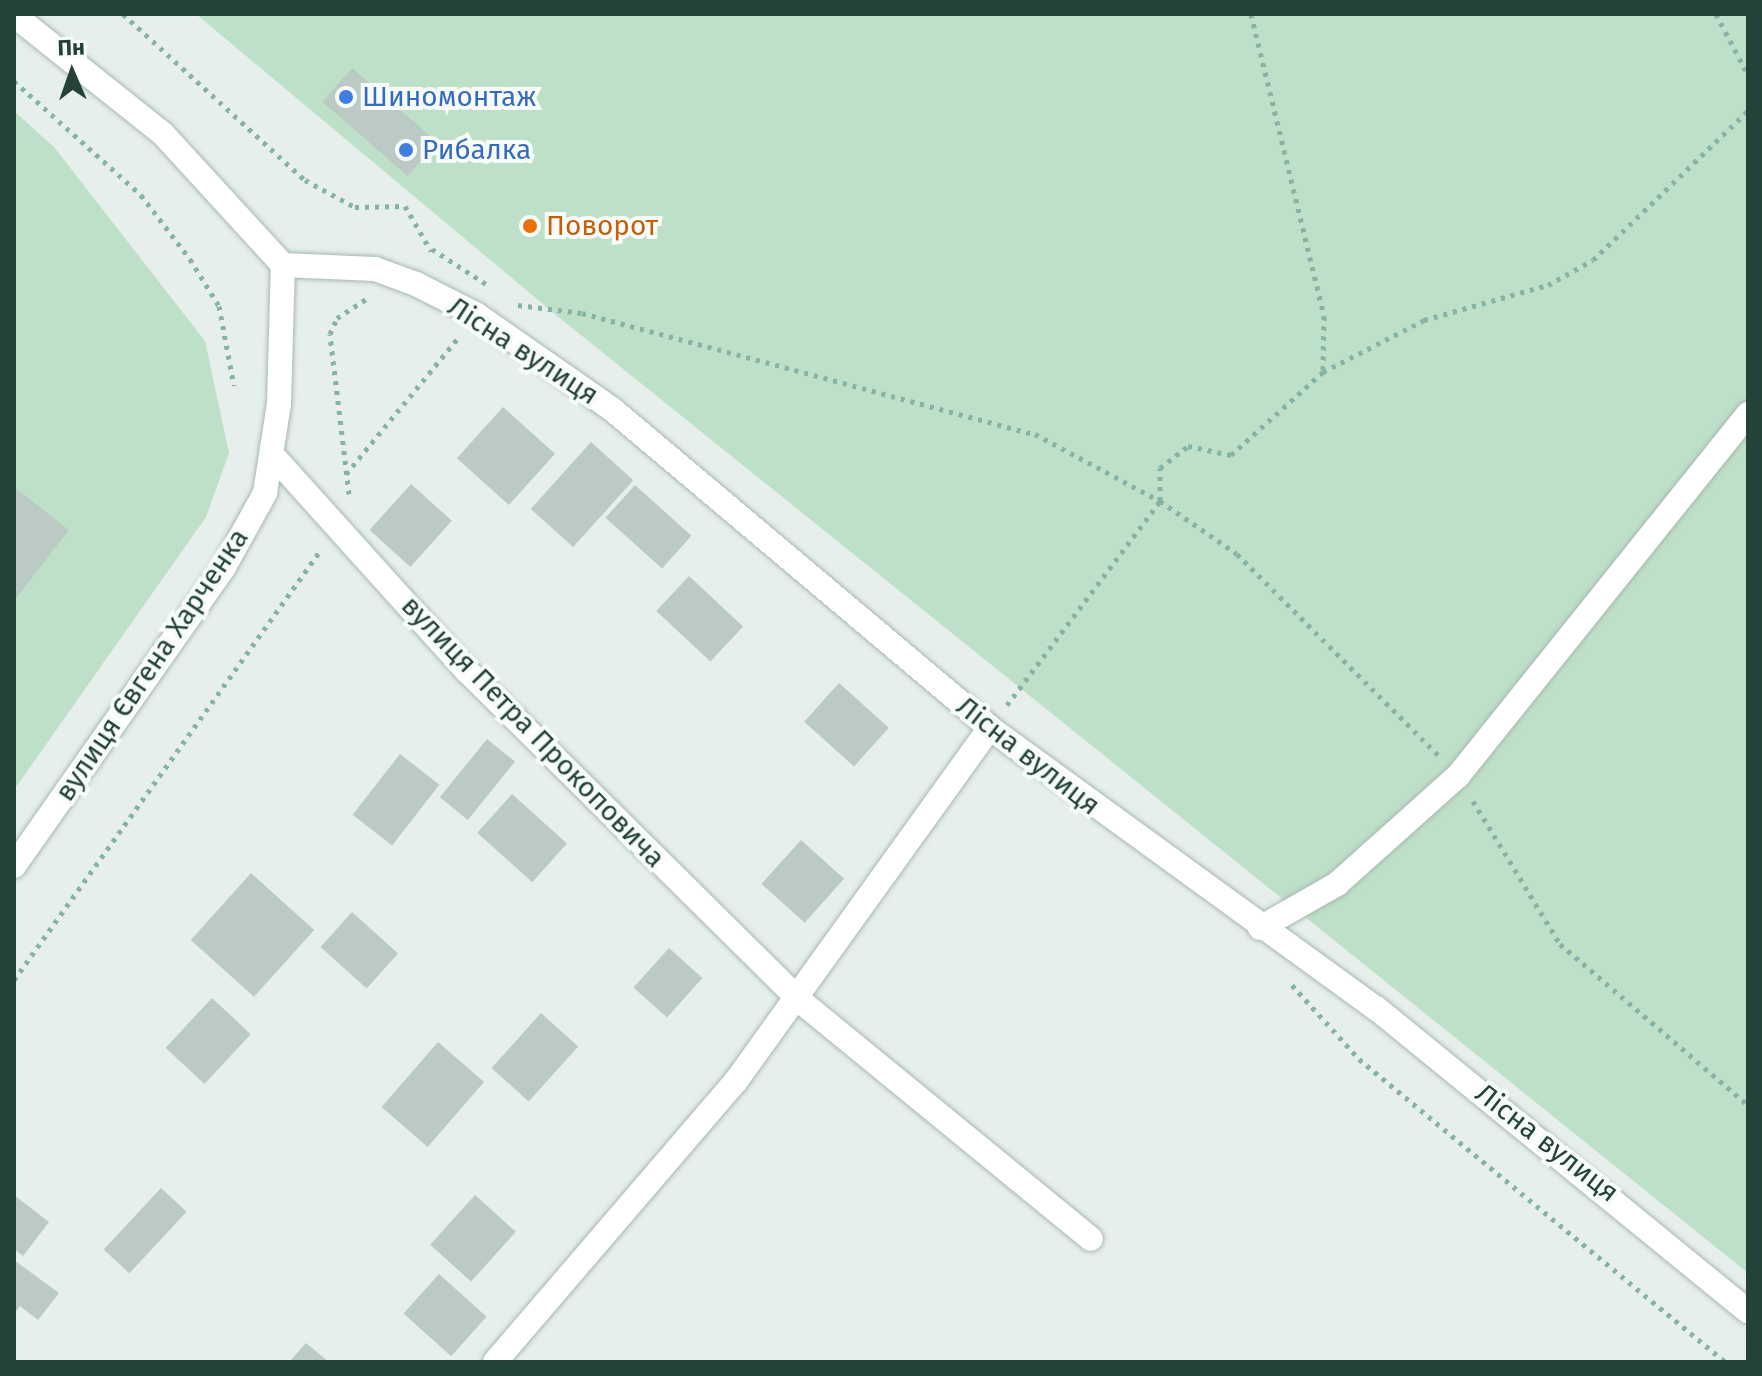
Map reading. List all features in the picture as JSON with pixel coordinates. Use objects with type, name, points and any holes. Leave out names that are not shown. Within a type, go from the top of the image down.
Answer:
[{"type":"street","points":[[14,15],[163,134],[283,265]]},
{"type":"street","name":"Лісна вулиця","points":[[283,265],[375,269],[416,284],[477,315],[613,410],[990,728],[1260,928],[1376,1008],[1748,1311]]},
{"type":"street","name":"вулиця Євгена Харченка","points":[[14,866],[224,567],[265,493],[275,458],[283,265]]},
{"type":"street","points":[[1260,928],[1337,884],[1458,776],[1748,414]]},
{"type":"street","name":"вулиця Петра Прокоповича","points":[[275,458],[467,671],[799,1000],[1091,1239]]},
{"type":"street","points":[[495,1362],[799,1000],[990,728]]},
{"type":"path","points":[[123,14],[305,180],[355,207],[405,206],[432,249],[499,292]]},
{"type":"path","points":[[1251,14],[1324,316],[1323,372]]},
{"type":"path","points":[[1716,14],[1748,75]]},
{"type":"path","points":[[14,81],[141,195],[190,259],[219,306],[234,386]]},
{"type":"path","points":[[990,728],[1160,501],[1160,468],[1188,446],[1231,455],[1323,372],[1424,320],[1548,285],[1593,260],[1748,111]]},
{"type":"path","points":[[416,284],[432,249]]},
{"type":"path","points":[[14,980],[351,506],[330,334],[348,309],[376,298]]},
{"type":"path","points":[[513,301],[1035,434],[1160,501],[1237,554],[1458,776],[1560,944],[1748,1105]]},
{"type":"path","points":[[345,475],[477,315]]},
{"type":"path","points":[[1290,981],[1359,1059],[1725,1362]]},
{"type":"green space","points":[[196,14],[1748,14],[1748,1273],[556,315]]},
{"type":"green space","points":[[14,111],[54,147],[205,341],[229,453],[206,517],[14,790]]},
{"type":"building","points":[[352,68],[437,142],[408,176],[322,102]]},
{"type":"building","points":[[503,407],[555,454],[509,505],[457,458]]},
{"type":"building","points":[[591,442],[633,480],[573,547],[531,509]]},
{"type":"building","points":[[411,484],[452,521],[410,567],[370,530]]},
{"type":"building","points":[[635,485],[691,536],[662,569],[606,518]]},
{"type":"building","points":[[14,487],[69,530],[14,601]]},
{"type":"building","points":[[689,576],[743,626],[710,662],[656,611]]},
{"type":"building","points":[[839,683],[889,728],[854,766],[804,722]]},
{"type":"building","points":[[487,739],[515,762],[468,820],[440,797]]},
{"type":"building","points":[[400,754],[439,785],[392,845],[353,815]]},
{"type":"building","points":[[512,794],[567,844],[532,882],[477,833]]},
{"type":"building","points":[[801,840],[844,879],[805,923],[762,884]]},
{"type":"building","points":[[251,873],[314,930],[254,997],[191,940]]},
{"type":"building","points":[[352,912],[398,953],[367,988],[321,947]]},
{"type":"building","points":[[669,948],[702,978],[667,1017],[634,987]]},
{"type":"building","points":[[212,998],[251,1034],[204,1084],[166,1048]]},
{"type":"building","points":[[541,1013],[578,1046],[529,1101],[491,1068]]},
{"type":"building","points":[[438,1042],[484,1082],[428,1147],[382,1107]]},
{"type":"building","points":[[161,1188],[187,1212],[129,1273],[104,1249]]},
{"type":"building","points":[[14,1195],[49,1222],[23,1256],[14,1249]]},
{"type":"building","points":[[475,1195],[516,1232],[471,1282],[430,1245]]},
{"type":"building","points":[[14,1260],[59,1293],[38,1320],[20,1306],[14,1314]]},
{"type":"building","points":[[439,1274],[487,1317],[451,1356],[404,1313]]},
{"type":"building","points":[[306,1343],[329,1362],[289,1362]]},
{"type":"place","name":"Шиномонтаж","points":[[346,97]]},
{"type":"place","name":"Рибалка","points":[[406,150]]},
{"type":"place","name":"Поворот","points":[[530,226]]}]
